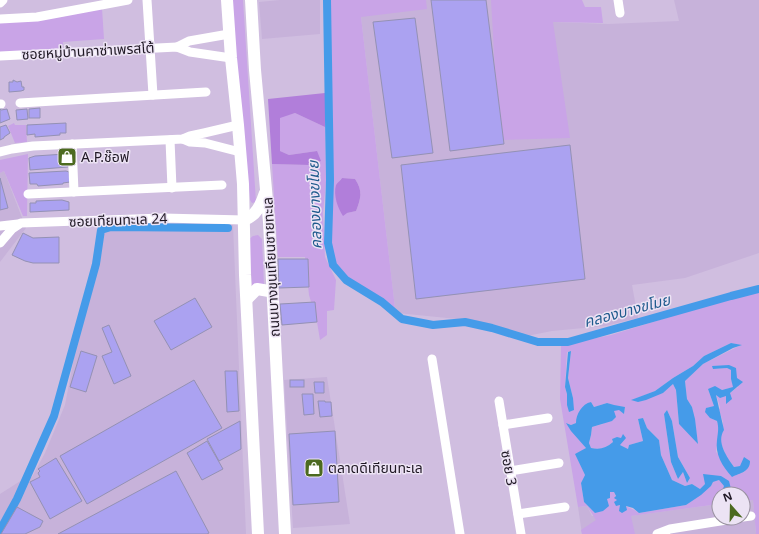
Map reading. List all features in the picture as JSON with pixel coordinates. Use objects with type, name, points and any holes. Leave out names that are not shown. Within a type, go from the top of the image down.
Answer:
[{"type":"main road","name":"ถนนบางขุนเทียนชายทะเล","points":[[227,0],[243,184],[258,534]]},
{"type":"main road","name":"ถนนบางขุนเทียนชายทะเล","points":[[251,0],[255,70],[266,190],[273,294],[285,534]]},
{"type":"main road","points":[[244,220],[252,217],[262,204],[266,190]]},
{"type":"main road","points":[[247,299],[257,289],[269,291],[273,294]]},
{"type":"street","points":[[0,3],[3,0]]},
{"type":"street","points":[[0,19],[37,17],[128,0]]},
{"type":"street","points":[[147,0],[153,96]]},
{"type":"street","points":[[618,0],[620,13]]},
{"type":"street","name":"ซอยหมู่บ้านคาซ่าเพรสโต้","points":[[177,47],[189,41],[229,34]]},
{"type":"street","points":[[205,38],[206,54]]},
{"type":"street","name":"ซอยหมู่บ้านคาซ่าเพรสโต้","points":[[0,56],[177,47],[190,52],[231,58]]},
{"type":"street","points":[[20,103],[206,92]]},
{"type":"street","points":[[0,152],[33,146],[182,139],[238,125]]},
{"type":"street","points":[[215,130],[216,146]]},
{"type":"street","points":[[182,139],[240,152]]},
{"type":"street","points":[[170,140],[172,188]]},
{"type":"street","points":[[72,144],[74,192]]},
{"type":"street","points":[[28,194],[222,185]]},
{"type":"street","name":"ซอยเทียนทะเล 24","points":[[0,226],[21,223],[163,218],[244,220]]},
{"type":"street","points":[[0,244],[12,229],[21,223]]},
{"type":"street","points":[[432,359],[460,534]]},
{"type":"street","name":"ซอย 3","points":[[499,401],[521,534]]},
{"type":"street","points":[[503,425],[548,418]]},
{"type":"street","points":[[510,471],[559,464]]},
{"type":"street","points":[[518,514],[564,507]]},
{"type":"street","points":[[657,534],[670,529],[711,522]]},
{"type":"shaded area","points":[[231,0],[243,0],[256,202],[252,203],[250,200]]},
{"type":"shaded area","points":[[280,0],[320,0],[320,34],[262,39],[259,2]]},
{"type":"shaded area","points":[[330,0],[426,0],[427,9],[361,17],[395,308],[356,284],[342,272],[334,261],[331,232],[333,132]],"holes":[[[342,178],[355,179],[358,183],[360,191],[359,202],[356,211],[347,213],[336,185]]]},
{"type":"shaded area","points":[[359,0],[550,0],[553,22],[608,24],[679,21],[674,0],[759,0],[759,253],[685,278],[632,285],[638,318],[605,326],[552,331],[527,336],[477,321],[397,313],[395,308]]},
{"type":"shaded area","points":[[491,0],[582,0],[585,7],[601,7],[603,23],[553,22],[570,138],[499,140]]},
{"type":"shaded area","points":[[102,8],[104,39],[63,42],[63,49],[0,52],[0,23]]},
{"type":"shaded area","points":[[325,93],[325,127],[295,113],[280,118],[280,151],[289,155],[317,151],[321,161],[309,165],[272,164],[268,99]]},
{"type":"shaded area","points":[[295,113],[325,127],[326,182],[323,213],[325,257],[336,280],[334,310],[327,311],[327,335],[320,340],[317,322],[309,295],[305,257],[278,257],[272,164],[309,165],[317,151],[289,155],[280,151],[280,117]]},
{"type":"shaded area","points":[[14,123],[15,125],[26,125],[27,142],[15,143],[8,126]]},
{"type":"shaded area","points":[[28,154],[27,216],[23,216],[4,171],[0,173],[0,160]]},
{"type":"shaded area","points":[[4,171],[26,228],[0,262],[0,173]]},
{"type":"shaded area","points":[[342,178],[355,179],[358,183],[360,191],[356,211],[347,213],[343,216],[339,210],[335,193],[336,185]]},
{"type":"shaded area","points":[[233,225],[246,534],[0,534],[0,494],[22,480],[32,477],[45,453],[65,405],[99,226]]},
{"type":"shaded area","points":[[258,235],[262,239],[264,285],[252,286],[249,239]]},
{"type":"shaded area","points":[[759,292],[759,534],[756,534],[753,500],[751,500],[751,486],[729,486],[721,476],[705,484],[700,489],[692,484],[685,486],[672,480],[661,455],[659,440],[647,428],[643,418],[638,419],[643,441],[629,445],[628,449],[620,445],[621,438],[612,439],[613,442],[608,446],[600,449],[591,448],[589,443],[592,427],[603,424],[613,411],[619,409],[624,414],[625,407],[614,406],[607,403],[594,407],[591,402],[585,405],[581,410],[576,423],[571,425],[567,423],[586,448],[576,455],[585,475],[581,483],[584,502],[595,513],[606,499],[610,498],[610,492],[614,492],[617,500],[615,502],[616,505],[628,507],[639,513],[686,505],[711,486],[711,505],[631,516],[635,534],[582,534],[581,530],[596,520],[587,506],[578,507],[560,399],[561,345],[611,335],[698,308]],"holes":[[[731,343],[741,345],[703,364],[685,381],[687,399],[692,407],[698,443],[679,424],[676,390],[673,384],[663,393],[632,400],[655,391],[693,366],[704,356]],[[571,351],[568,378],[573,398],[567,405],[567,394],[565,387],[567,352]],[[729,365],[737,378],[738,387],[730,393],[716,394],[723,422],[720,441],[726,456],[734,467],[740,466],[745,472],[740,473],[716,452],[719,428],[717,421],[710,418],[707,408],[714,406],[708,389],[722,390],[734,387],[731,379],[731,370],[727,368],[713,369]],[[667,410],[672,421],[678,457],[690,478],[687,483],[683,472],[678,479],[671,462],[664,414]]]},
{"type":"shaded area","points":[[327,377],[350,524],[293,528],[284,380]]},
{"type":"shaded area","points":[[719,480],[724,486],[711,486],[713,482]]},
{"type":"shaded area","points":[[751,500],[753,500],[756,534],[582,534],[578,507],[587,506],[592,516],[630,516],[711,505],[711,526],[751,526]]},
{"type":"water","points":[[731,343],[742,345],[733,348],[703,364],[685,381],[687,399],[692,407],[695,419],[698,444],[679,424],[676,390],[673,384],[663,393],[646,400],[638,402],[631,400],[655,391],[693,366],[704,356]]},
{"type":"water","points":[[571,351],[568,378],[573,398],[574,410],[569,412],[565,387],[568,352]]},
{"type":"water","points":[[729,365],[736,368],[737,378],[743,382],[730,393],[732,399],[726,404],[726,396],[720,398],[716,395],[724,430],[721,439],[723,449],[734,467],[740,466],[744,457],[750,461],[750,465],[746,470],[732,477],[725,469],[718,455],[717,421],[710,418],[705,412],[706,408],[714,406],[708,389],[715,386],[722,390],[733,387],[731,370],[727,368],[713,369],[712,366]]},
{"type":"water","points":[[591,402],[594,407],[607,403],[625,407],[624,414],[619,410],[614,411],[616,417],[612,421],[592,427],[589,443],[591,448],[600,449],[608,446],[613,442],[612,439],[617,437],[621,438],[623,434],[626,438],[620,445],[628,449],[629,445],[643,441],[638,419],[643,418],[647,428],[659,440],[661,455],[672,480],[685,486],[692,484],[700,489],[705,484],[703,474],[721,476],[729,481],[730,486],[724,486],[719,480],[713,482],[711,486],[701,495],[686,505],[639,513],[633,508],[626,506],[627,510],[622,513],[619,511],[620,505],[616,506],[614,502],[617,500],[614,498],[616,496],[614,492],[610,492],[610,498],[607,499],[609,506],[603,511],[595,513],[584,502],[581,483],[585,475],[575,454],[586,448],[566,423],[571,425],[576,423],[580,410]]},
{"type":"water","points":[[667,410],[672,421],[678,457],[690,478],[687,483],[683,472],[678,479],[671,462],[664,414]]},
{"type":"building","points":[[431,0],[486,0],[504,144],[450,151]]},
{"type":"building","points":[[415,18],[433,153],[392,158],[373,22]]},
{"type":"building","points":[[13,80],[17,82],[21,81],[24,90],[9,92],[9,82],[13,82]]},
{"type":"building","points":[[40,108],[40,118],[29,118],[29,109]]},
{"type":"building","points":[[0,109],[7,109],[10,119],[0,123]]},
{"type":"building","points":[[27,109],[28,119],[17,120],[16,110]]},
{"type":"building","points":[[66,123],[66,133],[60,133],[60,135],[35,137],[35,134],[27,135],[27,125]]},
{"type":"building","points":[[6,125],[10,133],[0,140],[0,127]]},
{"type":"building","points":[[570,145],[585,279],[416,299],[401,165]]},
{"type":"building","points":[[65,154],[61,157],[68,158],[68,167],[30,170],[29,158],[35,156]]},
{"type":"building","points":[[69,172],[70,182],[38,186],[37,184],[30,184],[29,173]]},
{"type":"building","points":[[0,178],[8,208],[0,210]]},
{"type":"building","points":[[62,200],[69,202],[69,210],[30,212],[30,203],[36,203],[36,201]]},
{"type":"building","points":[[23,233],[33,238],[59,237],[59,263],[33,263],[12,255]]},
{"type":"building","points":[[278,259],[308,259],[309,287],[279,288]]},
{"type":"building","points":[[195,298],[212,327],[171,350],[154,321]]},
{"type":"building","points":[[315,302],[317,322],[282,325],[280,304]]},
{"type":"building","points":[[109,325],[131,376],[114,384],[102,356],[112,352],[102,328]]},
{"type":"building","points":[[81,351],[97,356],[86,392],[70,387]]},
{"type":"building","points":[[225,371],[237,371],[239,411],[227,412]]},
{"type":"building","points":[[194,380],[222,428],[87,504],[60,456]]},
{"type":"building","points":[[290,380],[304,380],[304,387],[290,387]]},
{"type":"building","points":[[314,382],[324,382],[324,393],[315,393]]},
{"type":"building","points":[[302,394],[313,394],[314,414],[304,415]]},
{"type":"building","points":[[318,401],[331,402],[332,416],[320,417]]},
{"type":"building","points":[[240,421],[241,449],[219,461],[207,439]]},
{"type":"building","name":"ตลาดดีเทียนทะเล","points":[[335,431],[339,502],[293,505],[289,434]]},
{"type":"building","points":[[207,441],[223,469],[202,480],[187,453]]},
{"type":"building","points":[[56,458],[82,501],[50,519],[30,482],[40,477],[38,473],[40,471],[38,469]]},
{"type":"building","points":[[176,471],[209,533],[58,534]]},
{"type":"building","points":[[17,507],[43,521],[40,527],[25,534],[1,534]]},
{"type":"waterway","name":"คลองบางขโมย","points":[[327,0],[330,180],[328,243],[333,265],[346,280],[382,302],[402,319],[433,325],[465,322],[492,328],[538,342],[568,342],[759,289]]},
{"type":"waterway","points":[[0,530],[17,499],[54,416],[96,264],[101,230],[111,227],[228,228]]},
{"type":"place","name":"A.P.ช๊อฟ","points":[[67,157]]},
{"type":"place","name":"ตลาดดีเทียนทะเล","points":[[314,468]]}]
